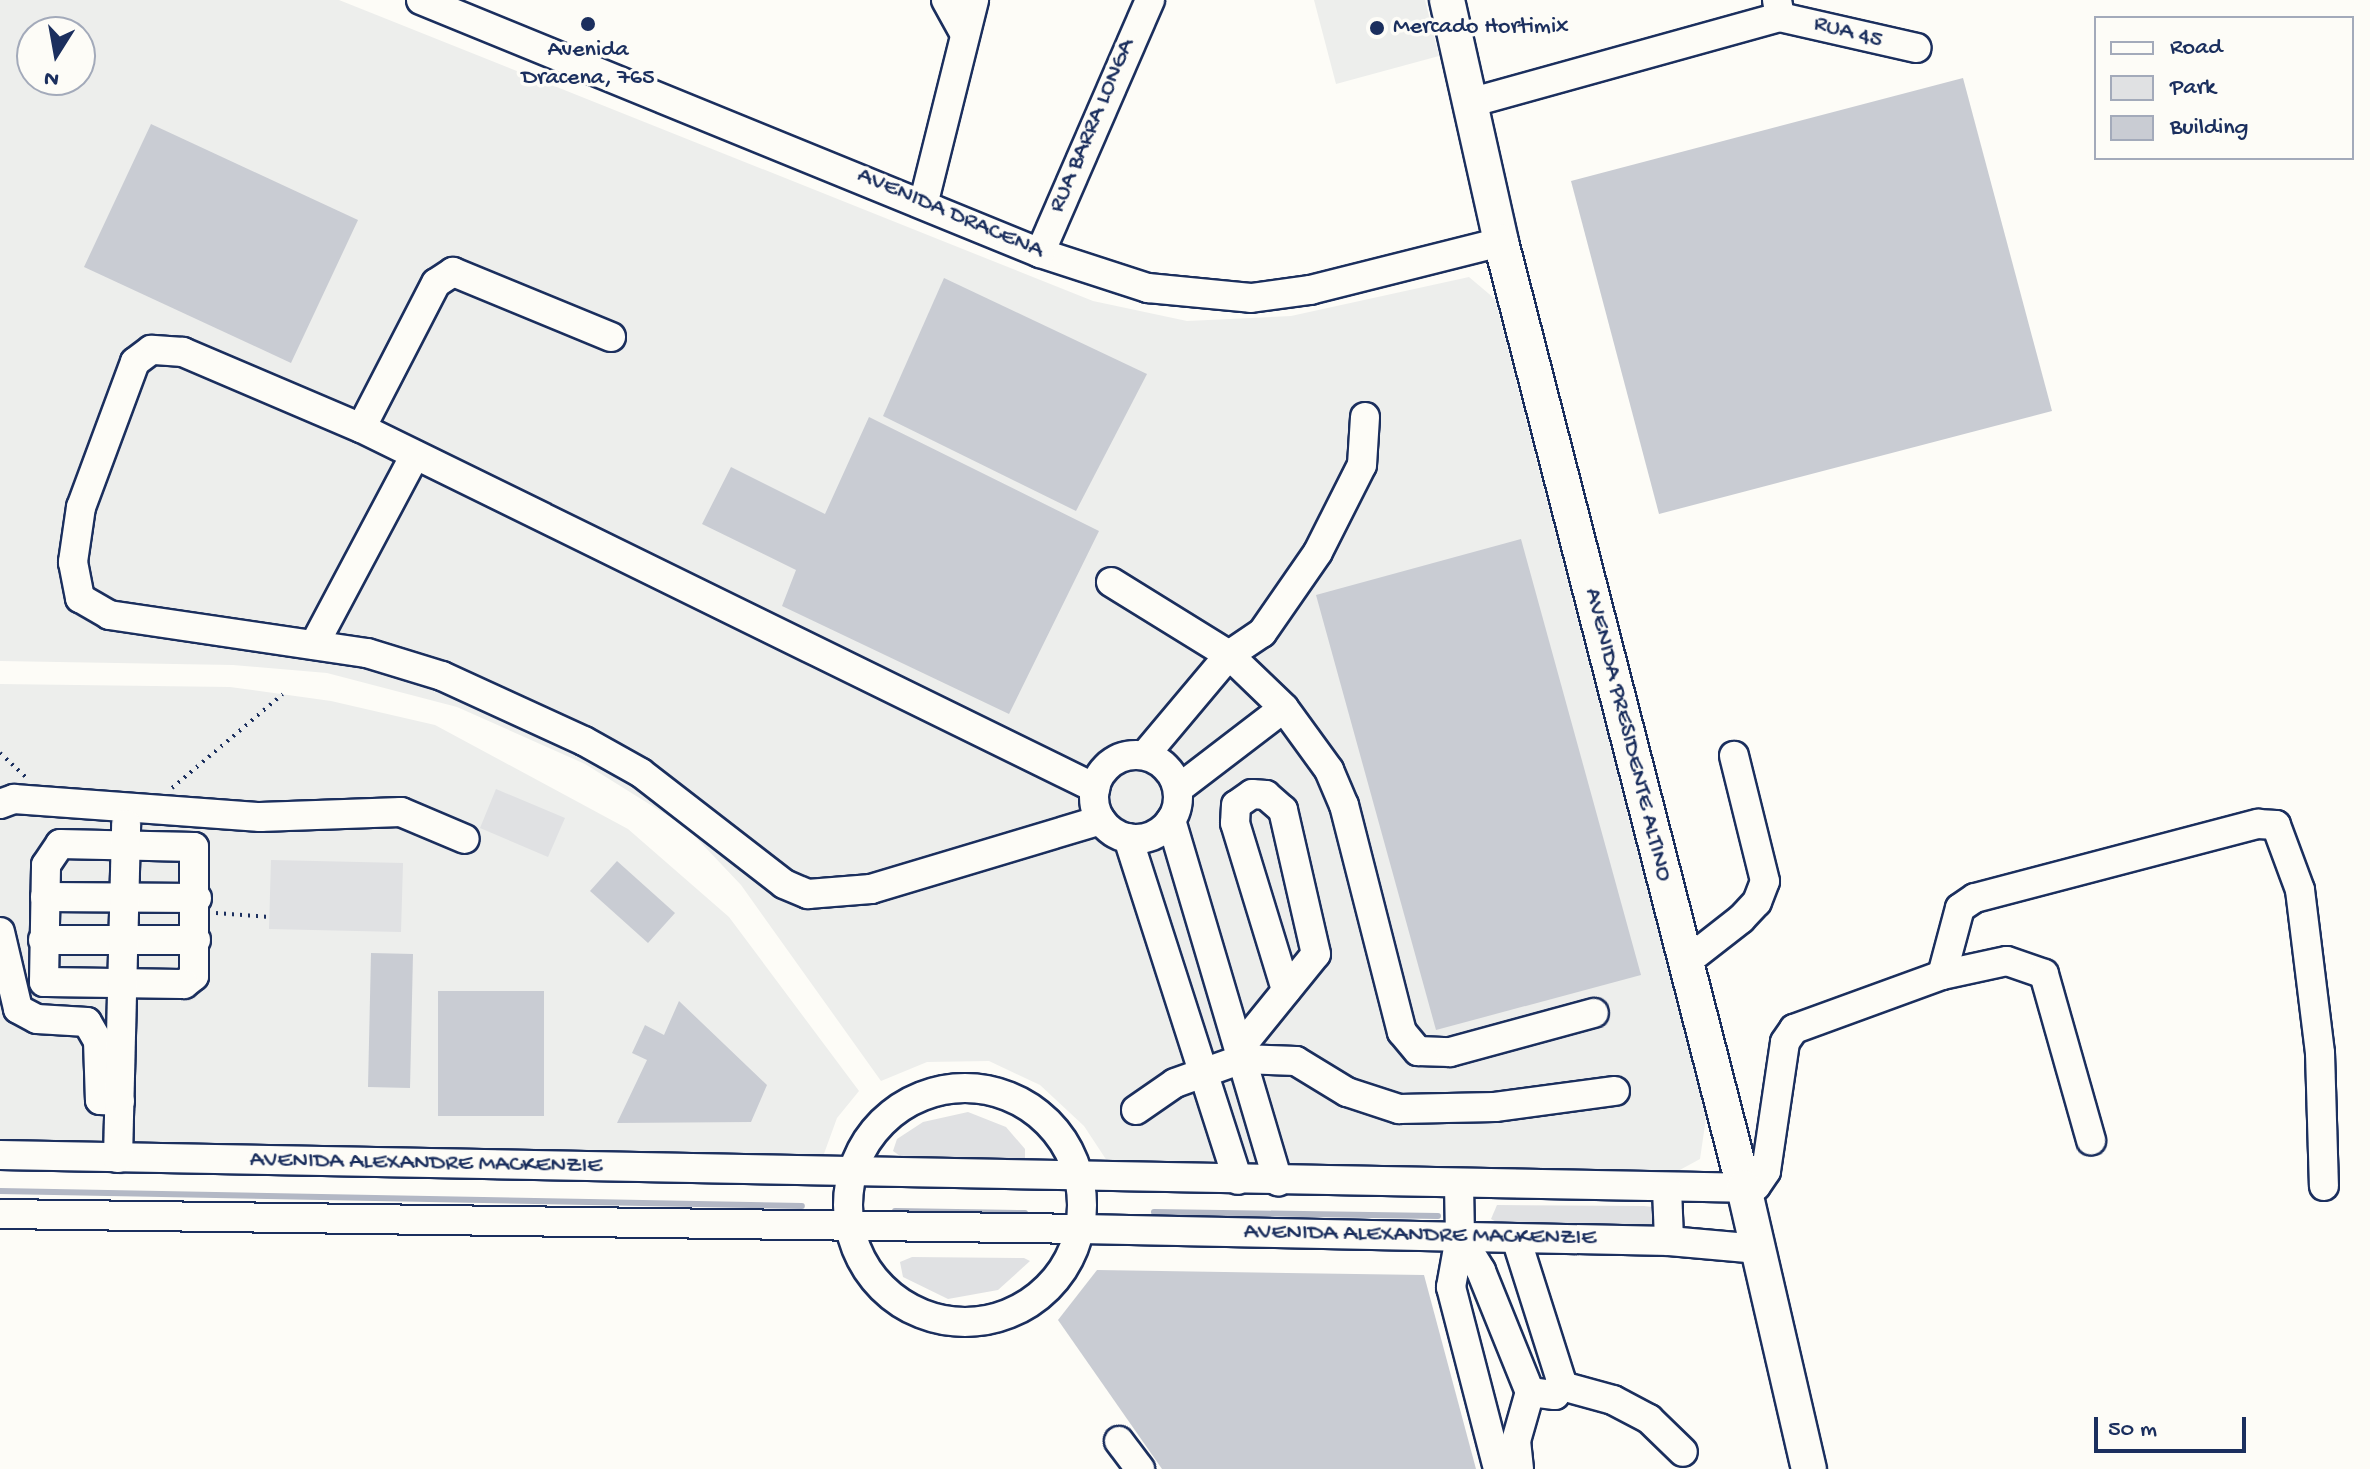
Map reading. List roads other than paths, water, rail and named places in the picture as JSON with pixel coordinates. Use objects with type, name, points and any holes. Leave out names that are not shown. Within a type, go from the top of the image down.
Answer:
[{"type":"main road","name":"AVENIDA PRESIDENTE ALTINO","points":[[1447,0],[1473,102],[1501,242],[1744,1188],[1809,1469]]},
{"type":"street","points":[[946,0],[964,32]]},
{"type":"street","points":[[924,201],[974,0]]},
{"type":"street","name":"RUA BARRA LONGA","points":[[1040,253],[1150,0]]},
{"type":"street","name":"AVENIDA DRACENA","points":[[438,3],[924,201],[1040,253],[1148,288],[1251,298],[1310,290],[1501,242]]},
{"type":"street","points":[[1473,102],[1779,8]]},
{"type":"street","name":"RUA 45","points":[[1779,8],[1917,48]]},
{"type":"street","points":[[361,428],[436,283],[453,272],[611,337]]},
{"type":"street","points":[[1095,788],[361,428],[183,352],[151,350],[135,362],[81,507],[73,562],[80,598],[109,615],[367,653],[442,676],[584,741],[641,773],[784,884],[808,894],[871,889],[1101,820]]},
{"type":"street","points":[[1145,755],[1229,655],[1262,633],[1318,552],[1362,465],[1368,435],[1365,417]]},
{"type":"street","points":[[314,645],[415,455]]},
{"type":"street","points":[[1111,582],[1229,655],[1284,708],[1329,770],[1344,805],[1402,1032],[1418,1051],[1450,1052],[1594,1013]]},
{"type":"street","points":[[1278,1181],[1171,820],[1178,789],[1284,708]]},
{"type":"street","points":[[1178,789],[1160,762],[1145,755],[1113,761],[1095,788],[1101,820],[1128,838],[1238,1180]]},
{"type":"street","points":[[1686,962],[1741,919],[1757,902],[1765,881],[1734,756]]},
{"type":"street","points":[[1241,1054],[1286,990],[1310,968],[1317,938],[1283,810],[1266,795],[1252,794],[1236,805],[1235,823],[1286,990]]},
{"type":"street","points":[[0,804],[14,799],[260,817],[401,812],[465,839]]},
{"type":"street","points":[[118,1158],[124,985],[125,807]]},
{"type":"street","points":[[1128,838],[1152,835],[1171,820]]},
{"type":"street","points":[[1942,975],[1960,908],[1975,898],[2258,824],[2276,825],[2300,890],[2320,1053],[2324,1186]]},
{"type":"street","points":[[60,844],[126,844],[194,847],[199,917],[194,976],[184,984],[44,982],[43,940],[49,853],[60,844]]},
{"type":"street","points":[[45,897],[125,896],[199,917]]},
{"type":"street","points":[[43,940],[124,940],[199,917]]},
{"type":"street","points":[[0,932],[18,1009],[37,1019],[87,1022],[98,1041],[100,1100],[120,1101]]},
{"type":"street","points":[[1744,1188],[1756,1186],[1766,1171],[1785,1042],[1794,1029],[1942,975],[2007,961],[2044,974],[2091,1140]]},
{"type":"street","points":[[1136,1110],[1203,1070],[1241,1054],[1296,1061],[1347,1092],[1399,1109],[1495,1107],[1615,1091]]},
{"type":"street","points":[[967,1088],[1007,1096],[1035,1111],[1058,1134],[1079,1177],[1081,1229],[1064,1269],[1045,1291],[1008,1314],[965,1322],[922,1314],[896,1300],[866,1268],[850,1228],[852,1173],[875,1130],[898,1109],[927,1094],[967,1088]]},
{"type":"street","name":"AVENIDA ALEXANDRE MACKENZIE","points":[[0,1155],[1744,1188]]},
{"type":"street","points":[[1459,1185],[1460,1237],[1451,1287],[1498,1469]]},
{"type":"street","points":[[1667,1188],[1669,1241]]},
{"type":"street","name":"AVENIDA ALEXANDRE MACKENZIE","points":[[0,1214],[1081,1229],[1669,1241],[1759,1249]]},
{"type":"street","points":[[1460,1237],[1481,1271],[1530,1392],[1516,1441],[1519,1469]]},
{"type":"street","points":[[1516,1238],[1562,1386]]},
{"type":"street","points":[[1530,1392],[1555,1395],[1562,1386]]},
{"type":"street","points":[[1562,1386],[1613,1400],[1637,1413],[1683,1452]]},
{"type":"street","points":[[1119,1441],[1140,1469]]},
{"type":"waterway","points":[[0,1191],[802,1206]]},
{"type":"waterway","points":[[895,1211],[1025,1213]]},
{"type":"waterway","points":[[1154,1212],[1438,1216]]},
{"type":"place","name":"Avenida Dracena, 765","points":[[588,24]]},
{"type":"place","name":"Mercado Hortimix","points":[[1377,28]]}]
